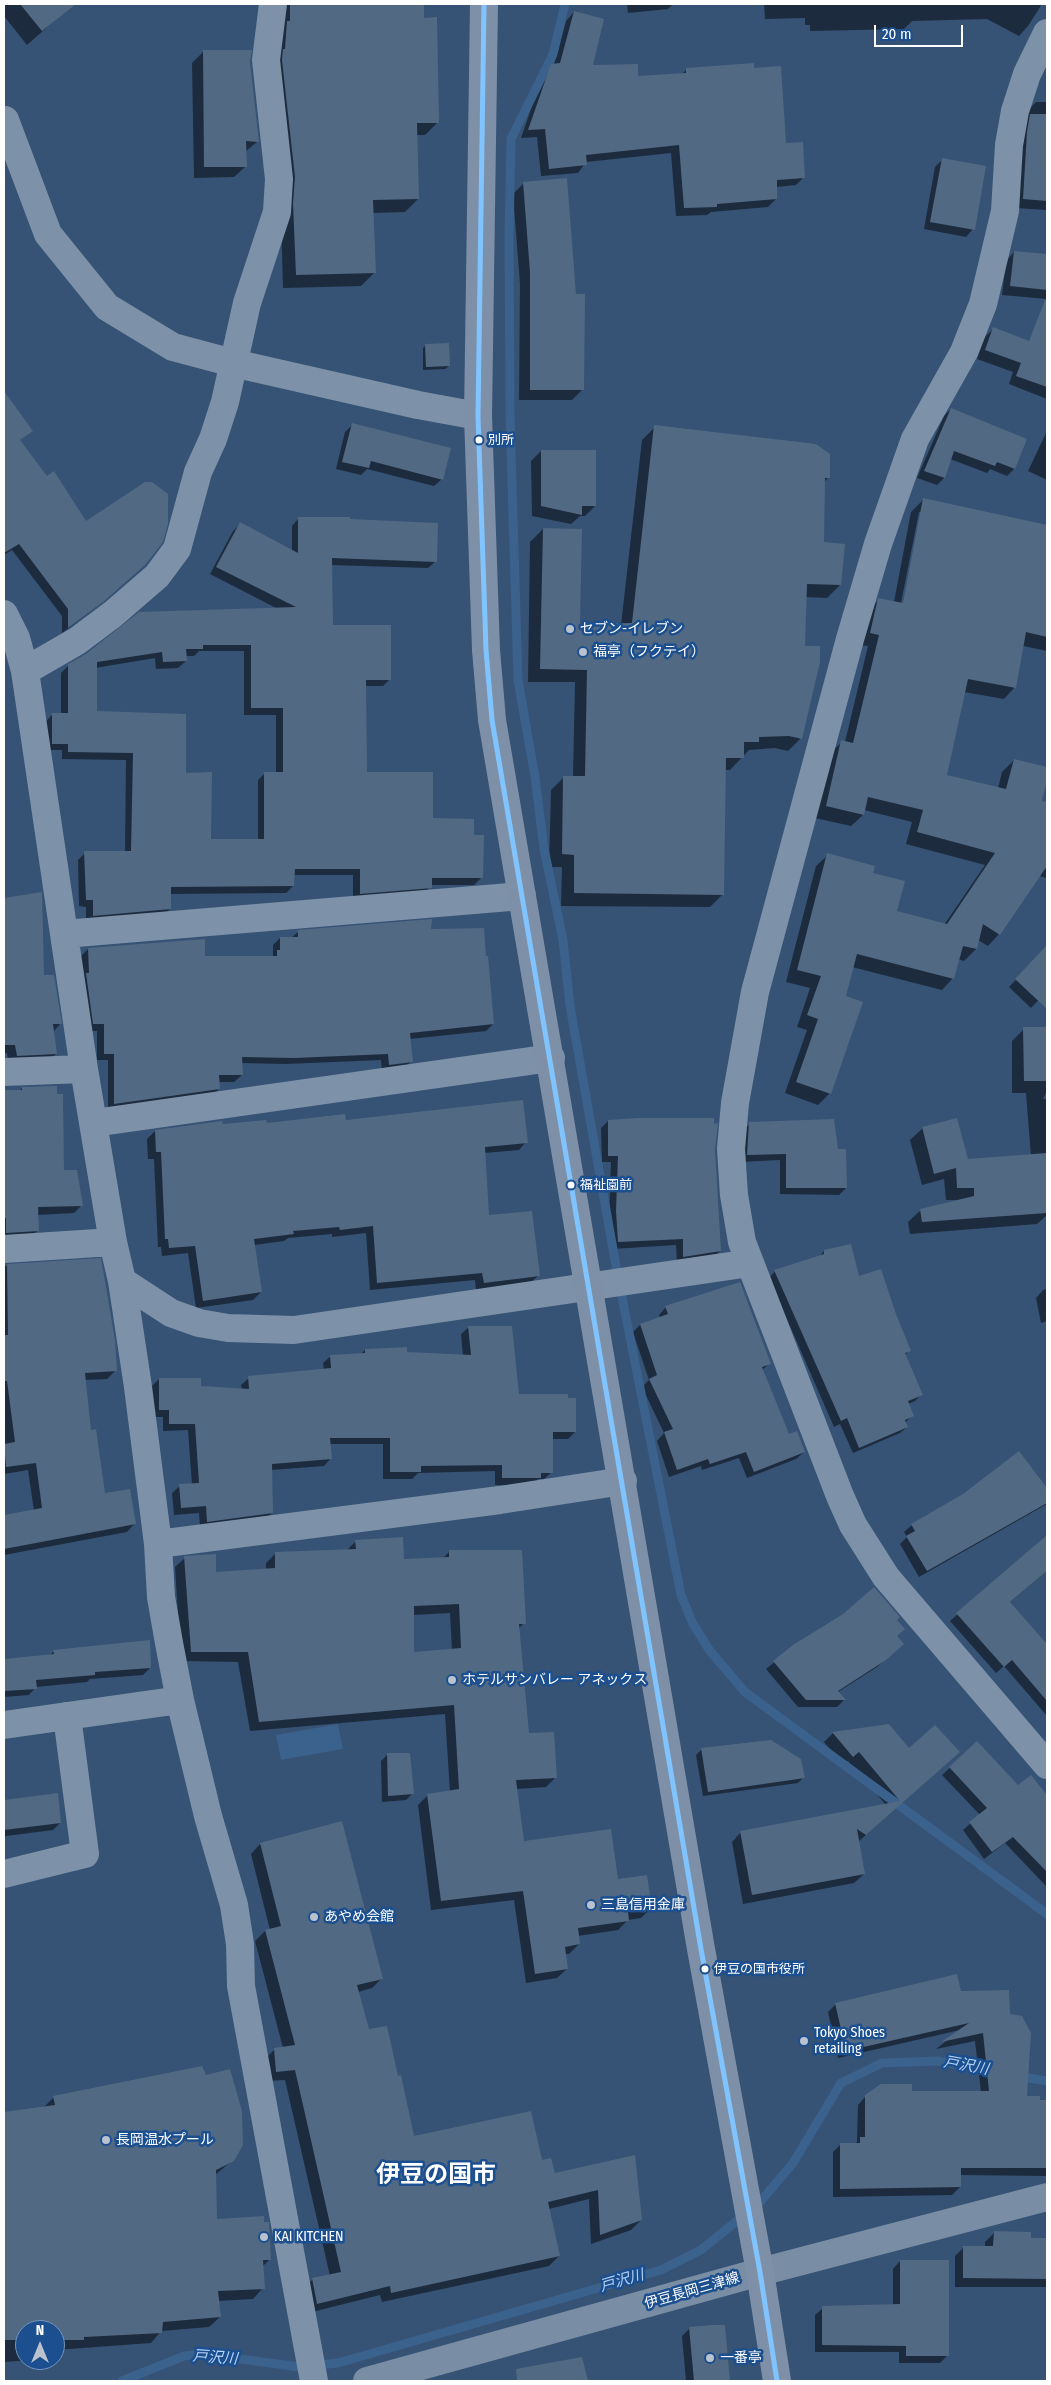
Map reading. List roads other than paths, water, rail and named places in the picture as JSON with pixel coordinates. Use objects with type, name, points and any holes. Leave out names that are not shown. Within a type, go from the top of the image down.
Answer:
[{"type":"highway","points":[[484,4],[478,416],[486,650],[492,720],[551,1058],[595,1286],[623,1481],[701,1949],[778,2381]]},
{"type":"main road","name":"伊豆長岡三津線","points":[[367,2381],[760,2272],[1047,2197]]},
{"type":"street","points":[[25,671],[77,641],[113,614],[157,576],[177,549],[198,472],[213,439],[225,402],[247,302],[277,212],[279,199],[266,60],[273,4]]},
{"type":"street","points":[[1047,33],[1027,74],[1015,111],[1009,145],[1005,211],[983,304],[964,352],[914,439],[878,544],[847,648],[755,992],[735,1103],[731,1149],[734,1195],[742,1242],[840,1496],[853,1525],[886,1577],[1047,1765]]},
{"type":"street","points":[[5,120],[48,234],[107,306],[173,347],[233,363],[418,405],[478,416]]},
{"type":"street","points":[[4,614],[16,638],[25,671],[84,1069],[113,1242],[122,1281],[158,1544],[161,1597],[180,1700],[208,1816],[234,1905],[240,1944],[241,1986],[314,2381]]},
{"type":"street","points":[[64,934],[522,896]]},
{"type":"street","points":[[94,1123],[551,1058]]},
{"type":"street","points":[[4,1072],[84,1069]]},
{"type":"street","points":[[4,1249],[113,1242]]},
{"type":"street","points":[[122,1281],[171,1313],[198,1323],[228,1328],[294,1330],[750,1263]]},
{"type":"street","points":[[158,1544],[500,1500],[623,1481]]},
{"type":"street","points":[[4,1725],[180,1700]]},
{"type":"street","points":[[4,1874],[85,1854],[67,1716]]},
{"type":"water","points":[[338,1724],[343,1749],[281,1760],[276,1735]]},
{"type":"waterway","points":[[565,4],[553,54],[511,139],[509,235],[510,417],[518,680],[535,777],[544,849],[563,940],[570,1006],[617,1272],[681,1595],[693,1624],[710,1651],[745,1692],[1047,1914]]},
{"type":"waterway","name":"戸沢川","points":[[122,2381],[184,2356],[203,2354],[299,2367],[338,2363],[661,2270],[701,2250],[760,2202],[793,2163],[841,2083],[882,2063],[937,2061],[997,2072]]},
{"type":"waterway","name":"戸沢川","points":[[1017,2076],[1047,2081]]},
{"type":"place","name":"別所","points":[[479,440]]},
{"type":"place","name":"セブン-イレブン","points":[[570,629]]},
{"type":"place","name":"福亭（フクテイ）","points":[[583,652]]},
{"type":"place","name":"福祉園前","points":[[571,1185]]},
{"type":"place","name":"ホテルサンバレー アネックス","points":[[452,1680]]},
{"type":"place","name":"三島信用金庫","points":[[591,1905]]},
{"type":"place","name":"あやめ会館","points":[[314,1917]]},
{"type":"place","name":"伊豆の国市役所","points":[[705,1969]]},
{"type":"place","name":"Tokyo Shoes retailing","points":[[804,2041]]},
{"type":"place","name":"長岡温水プール","points":[[106,2140]]},
{"type":"place","name":"KAI KITCHEN","points":[[264,2237]]},
{"type":"place","name":"一番亭","points":[[710,2358]]},
{"type":"district","name":"伊豆の国市","points":[[436,2175]]}]
